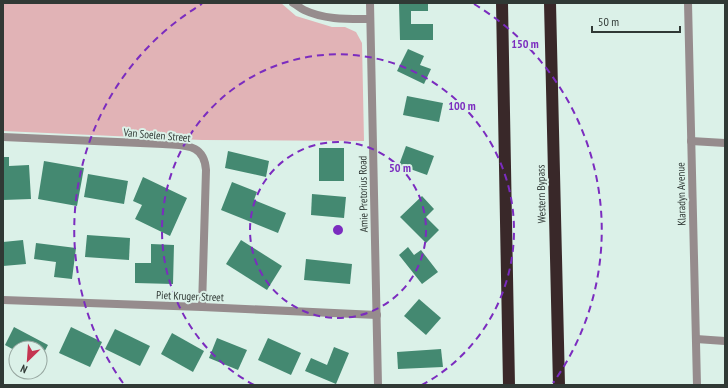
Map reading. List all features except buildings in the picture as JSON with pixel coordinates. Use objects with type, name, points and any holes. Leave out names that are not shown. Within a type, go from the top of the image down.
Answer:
[{"type":"highway","points":[[502,3],[509,385]]},
{"type":"highway","name":"Western Bypass","points":[[550,3],[559,385]]},
{"type":"street","points":[[294,3],[304,10],[318,15],[334,18],[370,19]]},
{"type":"street","name":"Amie Pretorius Road","points":[[370,3],[378,385]]},
{"type":"street","name":"Klaradyn Avenue","points":[[688,3],[697,385]]},
{"type":"street","name":"Van Soelen Street","points":[[3,137],[163,144],[187,146],[200,152],[206,162],[202,307]]},
{"type":"street","points":[[691,141],[725,143]]},
{"type":"street","name":"Piet Kruger Street","points":[[3,300],[376,315]]},
{"type":"street","points":[[696,339],[725,341]]},
{"type":"shaded area","points":[[3,3],[281,3],[296,16],[332,27],[345,27],[356,32],[362,43],[364,141],[202,140],[3,131]]}]
